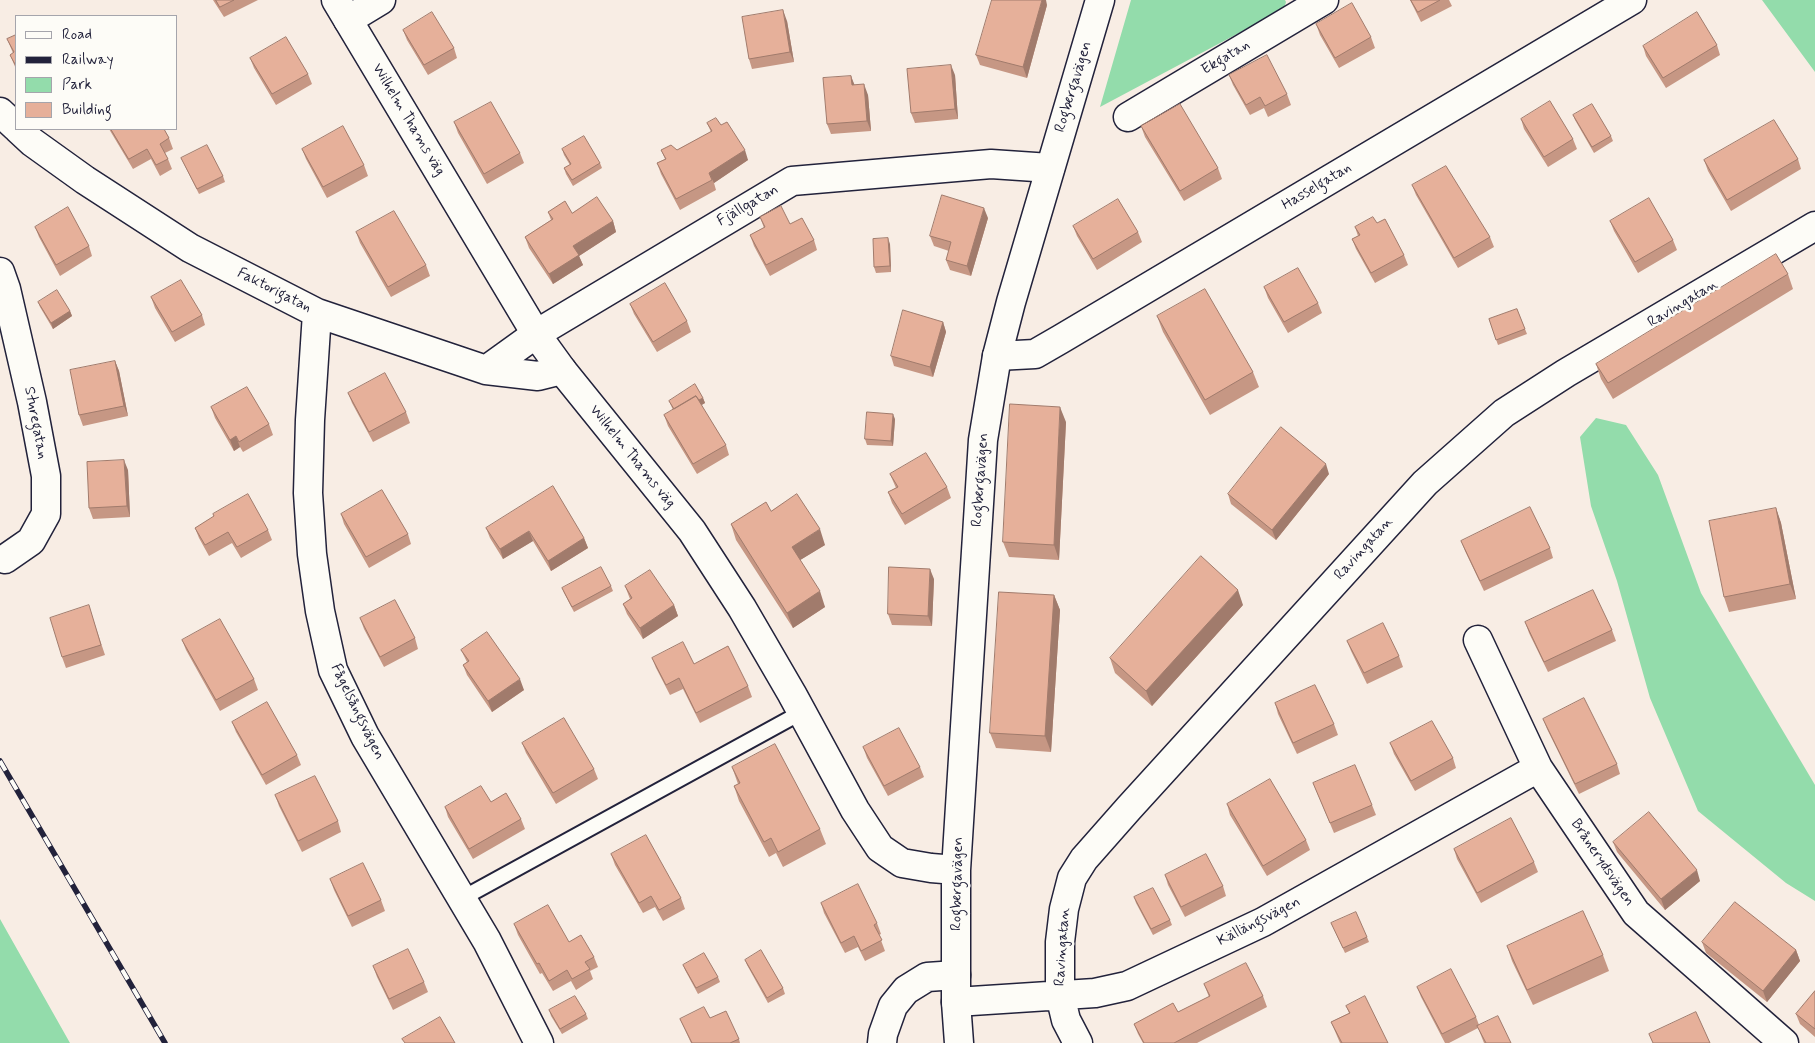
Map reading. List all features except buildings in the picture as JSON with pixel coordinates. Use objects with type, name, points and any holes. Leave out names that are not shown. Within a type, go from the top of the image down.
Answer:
[{"type":"street","points":[[342,10],[381,0]]},
{"type":"street","name":"Rogbergavägen","points":[[959,1043],[956,988],[956,870],[983,440],[997,356],[1100,0]]},
{"type":"street","name":"Hasselgatan","points":[[997,356],[1035,354],[1062,340],[1632,0]]},
{"type":"street","name":"Ekgatan","points":[[1128,117],[1309,4]]},
{"type":"street","name":"Wilhelm Thams väg","points":[[342,10],[536,334],[562,370],[692,531],[742,608],[802,712],[855,810],[880,848],[902,863],[956,870]]},
{"type":"street","name":"Faktorigatan","points":[[0,112],[15,126]]},
{"type":"street","name":"Faktorigatan","points":[[19,130],[32,142],[85,180],[190,248],[316,313],[486,370],[538,376],[562,370]]},
{"type":"street","name":"Fjällgatan","points":[[486,370],[536,334],[792,181],[991,164],[1050,168]]},
{"type":"street","name":"Ravingatan","points":[[1078,1043],[1066,1020],[1060,995],[1060,942],[1064,909],[1072,878],[1084,859],[1425,483],[1504,413],[1574,368],[1815,226]]},
{"type":"street","name":"Sturegatan","points":[[0,272],[6,289],[26,374],[46,476],[46,514],[31,541],[5,559]]},
{"type":"street","name":"Fågelsångsvägen","points":[[316,313],[308,493],[312,554],[318,602],[333,670],[365,736],[486,940],[539,1043]]},
{"type":"street","name":"Brånerydsvägen","points":[[1478,640],[1538,768],[1636,912],[1784,1043]]},
{"type":"street","name":"Källängsvägen","points":[[956,988],[1060,995],[1103,991],[1127,986],[1263,922],[1538,768]]},
{"type":"street","points":[[882,1043],[883,1034],[893,1006],[906,990],[927,977],[956,988]]},
{"type":"lane","points":[[461,899],[802,712]]},
{"type":"green space","points":[[1131,0],[1285,0],[1286,2],[1284,9],[1100,107]]},
{"type":"green space","points":[[1762,0],[1815,0],[1815,72]]},
{"type":"green space","points":[[1596,418],[1626,425],[1658,475],[1701,593],[1815,785],[1815,901],[1786,883],[1698,811],[1650,698],[1617,581],[1591,506],[1580,437]]},
{"type":"green space","points":[[0,919],[70,1043],[0,1043]]},
{"type":"railway","points":[[0,761],[165,1043]]}]
